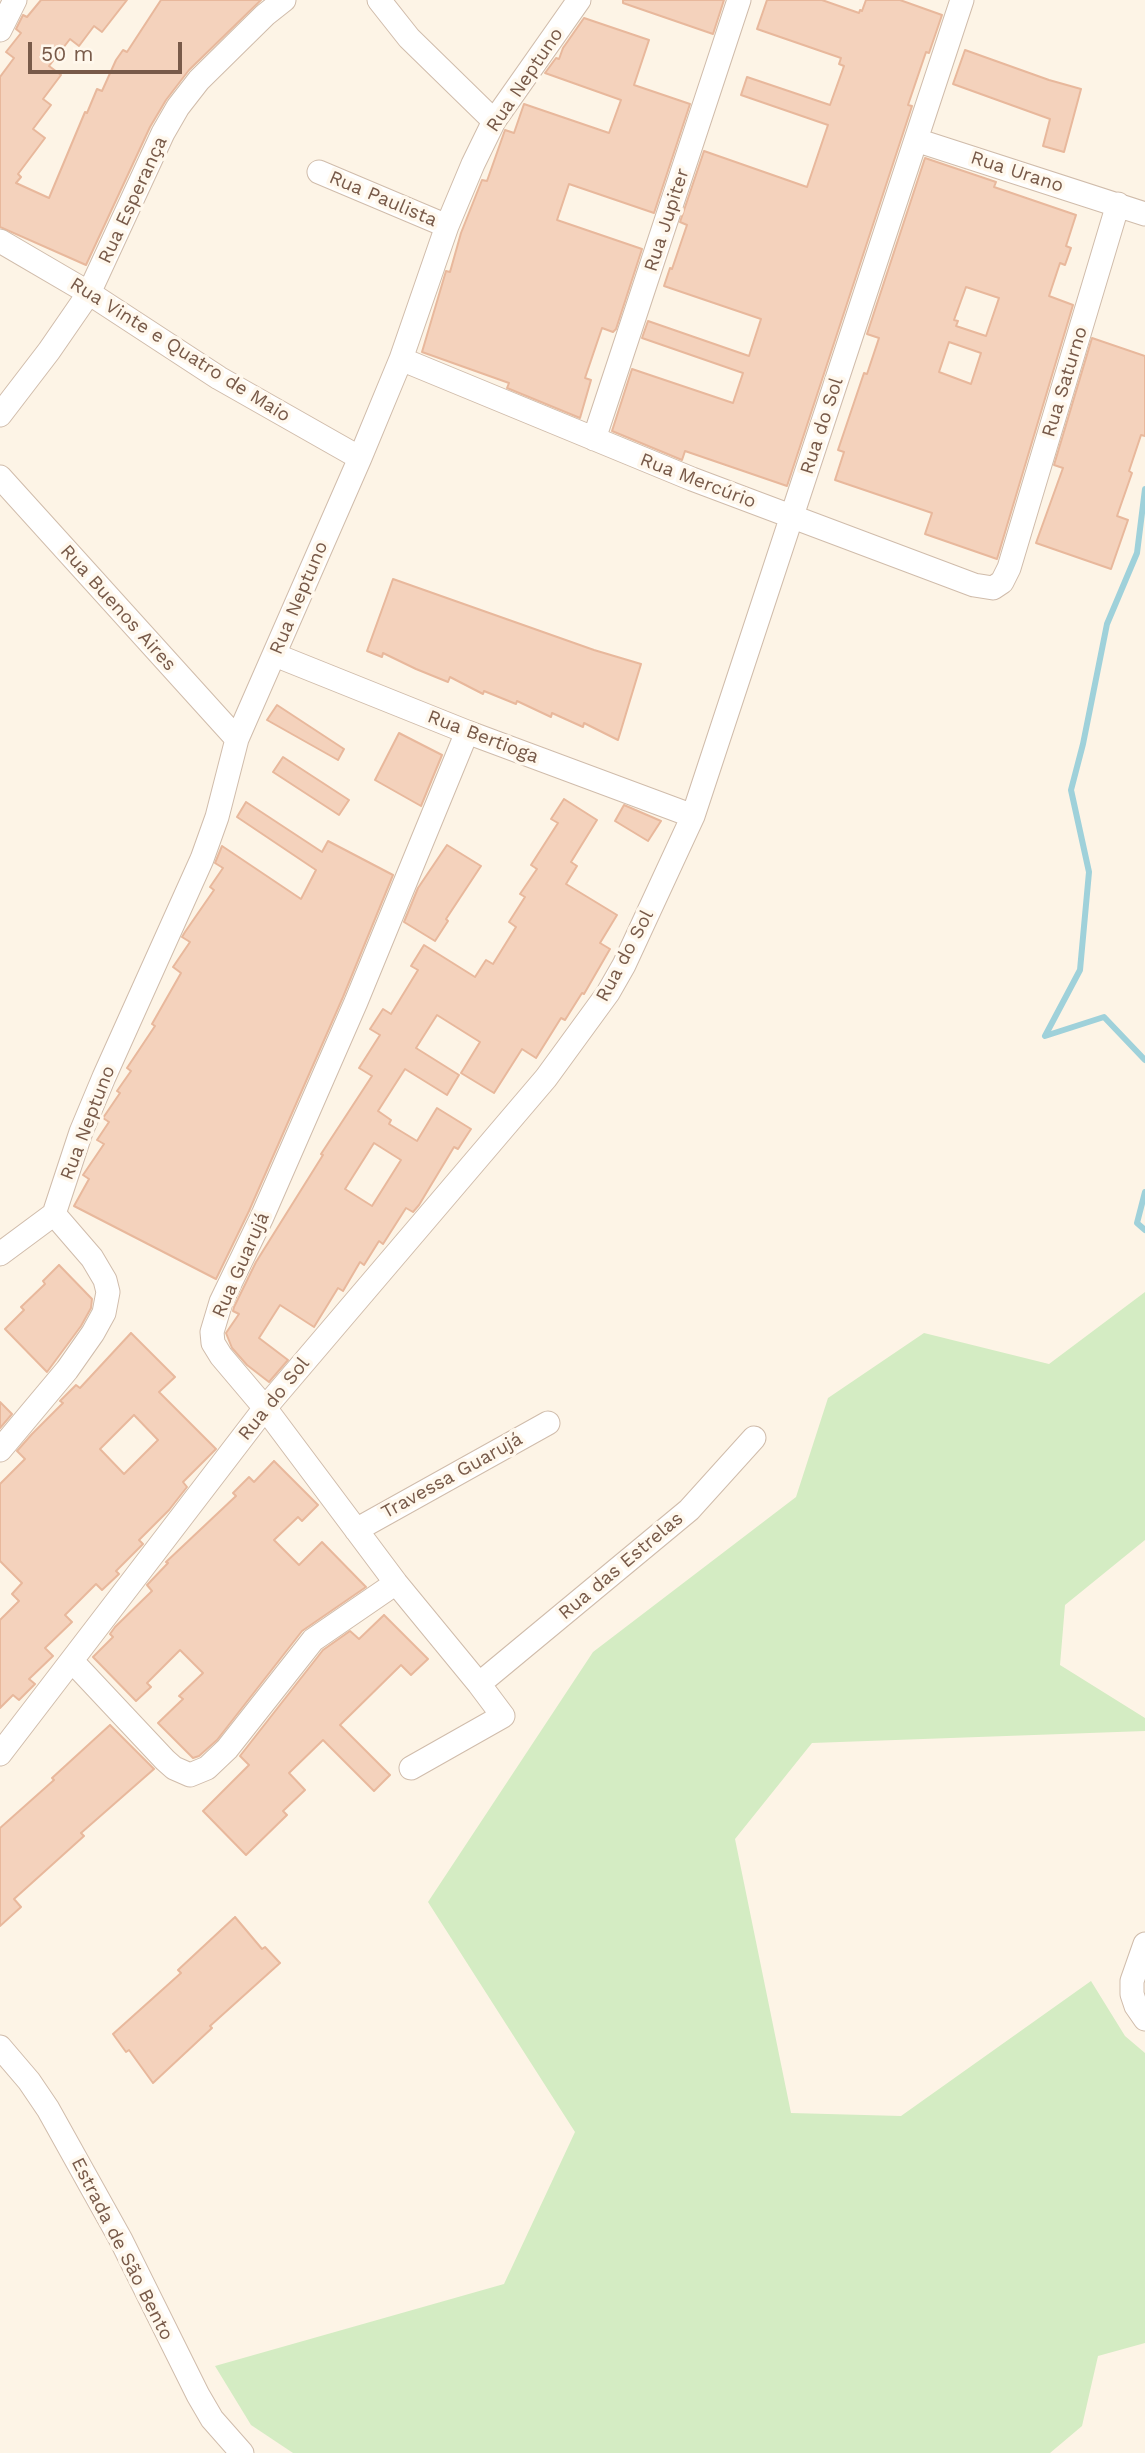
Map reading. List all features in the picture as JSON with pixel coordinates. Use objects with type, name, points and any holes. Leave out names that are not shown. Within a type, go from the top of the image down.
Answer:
[{"type":"street","points":[[0,30],[15,0]]},
{"type":"street","name":"Rua Esperança","points":[[0,415],[89,293],[163,133],[178,107],[200,80],[265,15],[284,0]]},
{"type":"street","points":[[379,0],[409,38],[494,121]]},
{"type":"street","name":"Rua Neptuno","points":[[54,1214],[81,1132],[202,859],[217,817],[237,738],[401,359],[447,226],[494,121],[579,0]]},
{"type":"street","name":"Rua Jupiter","points":[[594,439],[739,0]]},
{"type":"street","name":"Rua do Sol","points":[[0,1754],[265,1408],[546,1079],[624,965],[693,816],[962,0]]},
{"type":"street","name":"Rua Urano","points":[[916,140],[1118,204]]},
{"type":"street","name":"Rua Paulista","points":[[319,172],[447,226]]},
{"type":"street","points":[[1118,204],[1145,214]]},
{"type":"street","name":"Rua Saturno","points":[[998,586],[1009,568],[1118,204]]},
{"type":"street","name":"Rua Vinte e Quatro de Maio","points":[[0,241],[89,293],[219,378],[360,458]]},
{"type":"street","name":"Rua Mercúrio","points":[[401,359],[792,517],[974,585],[988,589],[998,586]]},
{"type":"street","name":"Rua Buenos Aires","points":[[0,477],[237,738]]},
{"type":"street","name":"Rua Bertioga","points":[[275,655],[467,732],[693,816]]},
{"type":"street","name":"Rua Guarujá","points":[[411,1768],[503,1716],[396,1583],[265,1408],[221,1356],[212,1338],[221,1302],[262,1217],[356,1002],[467,732]]},
{"type":"street","points":[[0,1254],[54,1214],[92,1258],[105,1280],[108,1292],[107,1303],[93,1333],[67,1370],[0,1450]]},
{"type":"street","name":"Travessa Guarujá","points":[[356,1530],[548,1423]]},
{"type":"street","name":"Rua das Estrelas","points":[[479,1684],[689,1510],[754,1438]]},
{"type":"street","points":[[72,1661],[165,1760],[174,1768],[190,1775],[207,1768],[227,1749],[313,1640],[396,1583]]},
{"type":"street","points":[[1145,1944],[1132,1981],[1136,2006],[1145,2019]]},
{"type":"street","name":"Estrada de São Bento","points":[[0,2047],[29,2081],[48,2109],[121,2241],[198,2395],[212,2419],[242,2453]]},
{"type":"green space","points":[[1145,1292],[1145,1540],[1065,1605],[1060,1665],[1145,1718],[1145,1731],[812,1743],[735,1839],[791,2113],[901,2116],[1091,1981],[1125,2036],[1145,2053],[1145,2343],[1098,2356],[1082,2426],[1050,2453],[293,2453],[251,2425],[215,2366],[504,2284],[575,2132],[428,1902],[593,1652],[796,1497],[828,1398],[924,1333],[1049,1364]]},
{"type":"building","points":[[41,0],[127,0],[102,32],[94,26],[79,46],[70,39],[49,66],[61,75],[43,99],[51,105],[33,129],[45,138],[18,174],[21,177],[16,183],[49,198],[97,89],[102,91],[116,60],[123,50],[127,52],[161,0],[261,0],[189,70],[166,100],[150,127],[86,265],[0,227],[0,77],[14,58],[6,52],[21,33],[16,29],[23,15],[27,17]]},
{"type":"building","points":[[623,0],[724,0],[713,34],[623,3]]},
{"type":"building","points":[[767,0],[822,0],[859,13],[866,0],[900,0],[942,15],[908,105],[912,106],[787,486],[685,451],[682,460],[612,431],[632,369],[733,403],[743,373],[642,338],[648,321],[749,356],[761,319],[664,286],[687,225],[680,222],[704,151],[807,187],[828,125],[741,95],[747,77],[830,105],[844,66],[839,64],[841,58],[757,29]]},
{"type":"building","points":[[584,18],[649,40],[634,85],[690,104],[654,213],[569,184],[557,220],[642,249],[616,329],[613,332],[602,328],[585,378],[591,380],[580,418],[507,388],[509,383],[422,352],[446,271],[450,272],[461,233],[482,180],[487,181],[505,130],[514,133],[524,104],[609,133],[621,100],[545,73],[556,58],[559,59],[563,48]]},
{"type":"building","points":[[965,50],[1081,89],[1064,152],[1043,146],[1050,119],[953,84]]},
{"type":"building","points":[[925,158],[996,182],[994,187],[1076,215],[1066,246],[1071,248],[1065,265],[1060,263],[1049,296],[1073,305],[997,559],[925,534],[932,513],[835,480],[844,452],[838,450],[879,338],[867,334]],"holes":[[[966,287],[999,298],[986,336],[956,326],[958,321],[954,320]],[[949,342],[981,353],[971,384],[939,372]]]},
{"type":"building","points":[[1092,338],[1145,356],[1145,436],[1141,435],[1129,471],[1132,473],[1117,516],[1128,520],[1111,569],[1036,543],[1063,468],[1054,465]]},
{"type":"building","points":[[393,579],[641,664],[618,740],[584,723],[583,727],[552,713],[551,717],[517,701],[516,704],[484,691],[483,694],[450,677],[448,682],[383,653],[382,657],[367,651]]},
{"type":"building","points":[[277,705],[344,749],[338,760],[267,720]]},
{"type":"building","points":[[399,733],[442,755],[421,806],[375,780]]},
{"type":"building","points":[[283,757],[349,800],[339,815],[273,772]]},
{"type":"building","points":[[564,799],[597,820],[571,862],[577,866],[566,884],[617,915],[600,943],[610,949],[584,994],[582,993],[565,1020],[561,1018],[536,1058],[522,1049],[494,1093],[461,1073],[480,1042],[437,1015],[416,1048],[459,1075],[447,1095],[405,1069],[378,1111],[391,1120],[389,1124],[417,1141],[437,1108],[471,1129],[458,1149],[454,1147],[419,1205],[413,1212],[406,1208],[383,1244],[379,1241],[364,1265],[360,1262],[343,1291],[338,1288],[314,1327],[280,1305],[259,1338],[288,1360],[269,1382],[247,1365],[232,1348],[226,1333],[239,1314],[233,1311],[234,1307],[256,1262],[372,1076],[359,1068],[380,1035],[370,1029],[383,1009],[391,1014],[418,970],[411,966],[424,945],[475,977],[486,960],[493,964],[516,927],[509,922],[525,897],[520,894],[537,869],[531,865],[558,823],[551,819]],"holes":[[[374,1143],[401,1160],[372,1206],[345,1189]]]},
{"type":"building","points":[[246,802],[322,852],[328,841],[393,875],[343,997],[249,1211],[216,1279],[74,1206],[89,1179],[83,1175],[104,1144],[97,1140],[109,1122],[103,1118],[120,1093],[117,1091],[131,1071],[127,1068],[155,1026],[152,1024],[181,973],[173,967],[190,942],[182,937],[214,890],[210,887],[223,868],[215,863],[222,846],[301,899],[316,870],[237,817]]},
{"type":"building","points":[[624,805],[661,821],[648,841],[615,821]]},
{"type":"building","points":[[447,845],[481,866],[446,919],[448,921],[435,941],[404,922],[418,888]]},
{"type":"building","points":[[59,1265],[92,1299],[91,1308],[47,1372],[5,1329],[24,1310],[21,1307],[45,1284],[43,1281]]},
{"type":"building","points":[[131,1333],[175,1377],[159,1392],[216,1449],[183,1482],[187,1487],[139,1540],[143,1544],[116,1571],[119,1574],[102,1590],[96,1584],[65,1615],[72,1622],[45,1648],[53,1656],[29,1679],[35,1684],[19,1700],[13,1695],[0,1708],[0,1620],[19,1601],[12,1594],[22,1583],[0,1561],[0,1484],[25,1459],[17,1451],[63,1403],[60,1401],[76,1385],[80,1388]],"holes":[[[134,1415],[158,1440],[124,1474],[100,1449]]]},
{"type":"building","points":[[0,1402],[12,1414],[0,1428]]},
{"type":"building","points":[[274,1461],[318,1505],[302,1521],[298,1517],[274,1540],[299,1565],[322,1542],[366,1587],[302,1631],[217,1740],[193,1758],[158,1723],[183,1699],[179,1696],[203,1673],[180,1650],[147,1683],[151,1687],[136,1701],[93,1657],[113,1637],[110,1634],[115,1627],[152,1591],[147,1585],[168,1563],[166,1562],[236,1496],[233,1493],[249,1477],[254,1482]]},
{"type":"building","points":[[384,1615],[428,1659],[411,1675],[401,1665],[340,1725],[390,1775],[374,1791],[323,1740],[289,1773],[305,1790],[283,1811],[287,1815],[246,1855],[203,1811],[249,1765],[240,1756],[323,1650],[350,1631],[359,1639]]},
{"type":"building","points":[[110,1725],[154,1769],[81,1833],[84,1836],[14,1899],[21,1907],[0,1926],[0,1828]]},
{"type":"building","points":[[235,1917],[262,1949],[265,1947],[280,1963],[210,2026],[212,2028],[153,2083],[129,2050],[126,2052],[113,2034],[181,1973],[178,1970]]},
{"type":"waterway","points":[[1145,489],[1137,553],[1107,624],[1071,790],[1089,872],[1080,970],[1045,1036],[1104,1017],[1145,1060]]},
{"type":"waterway","points":[[1145,1192],[1137,1223],[1145,1230]]}]
